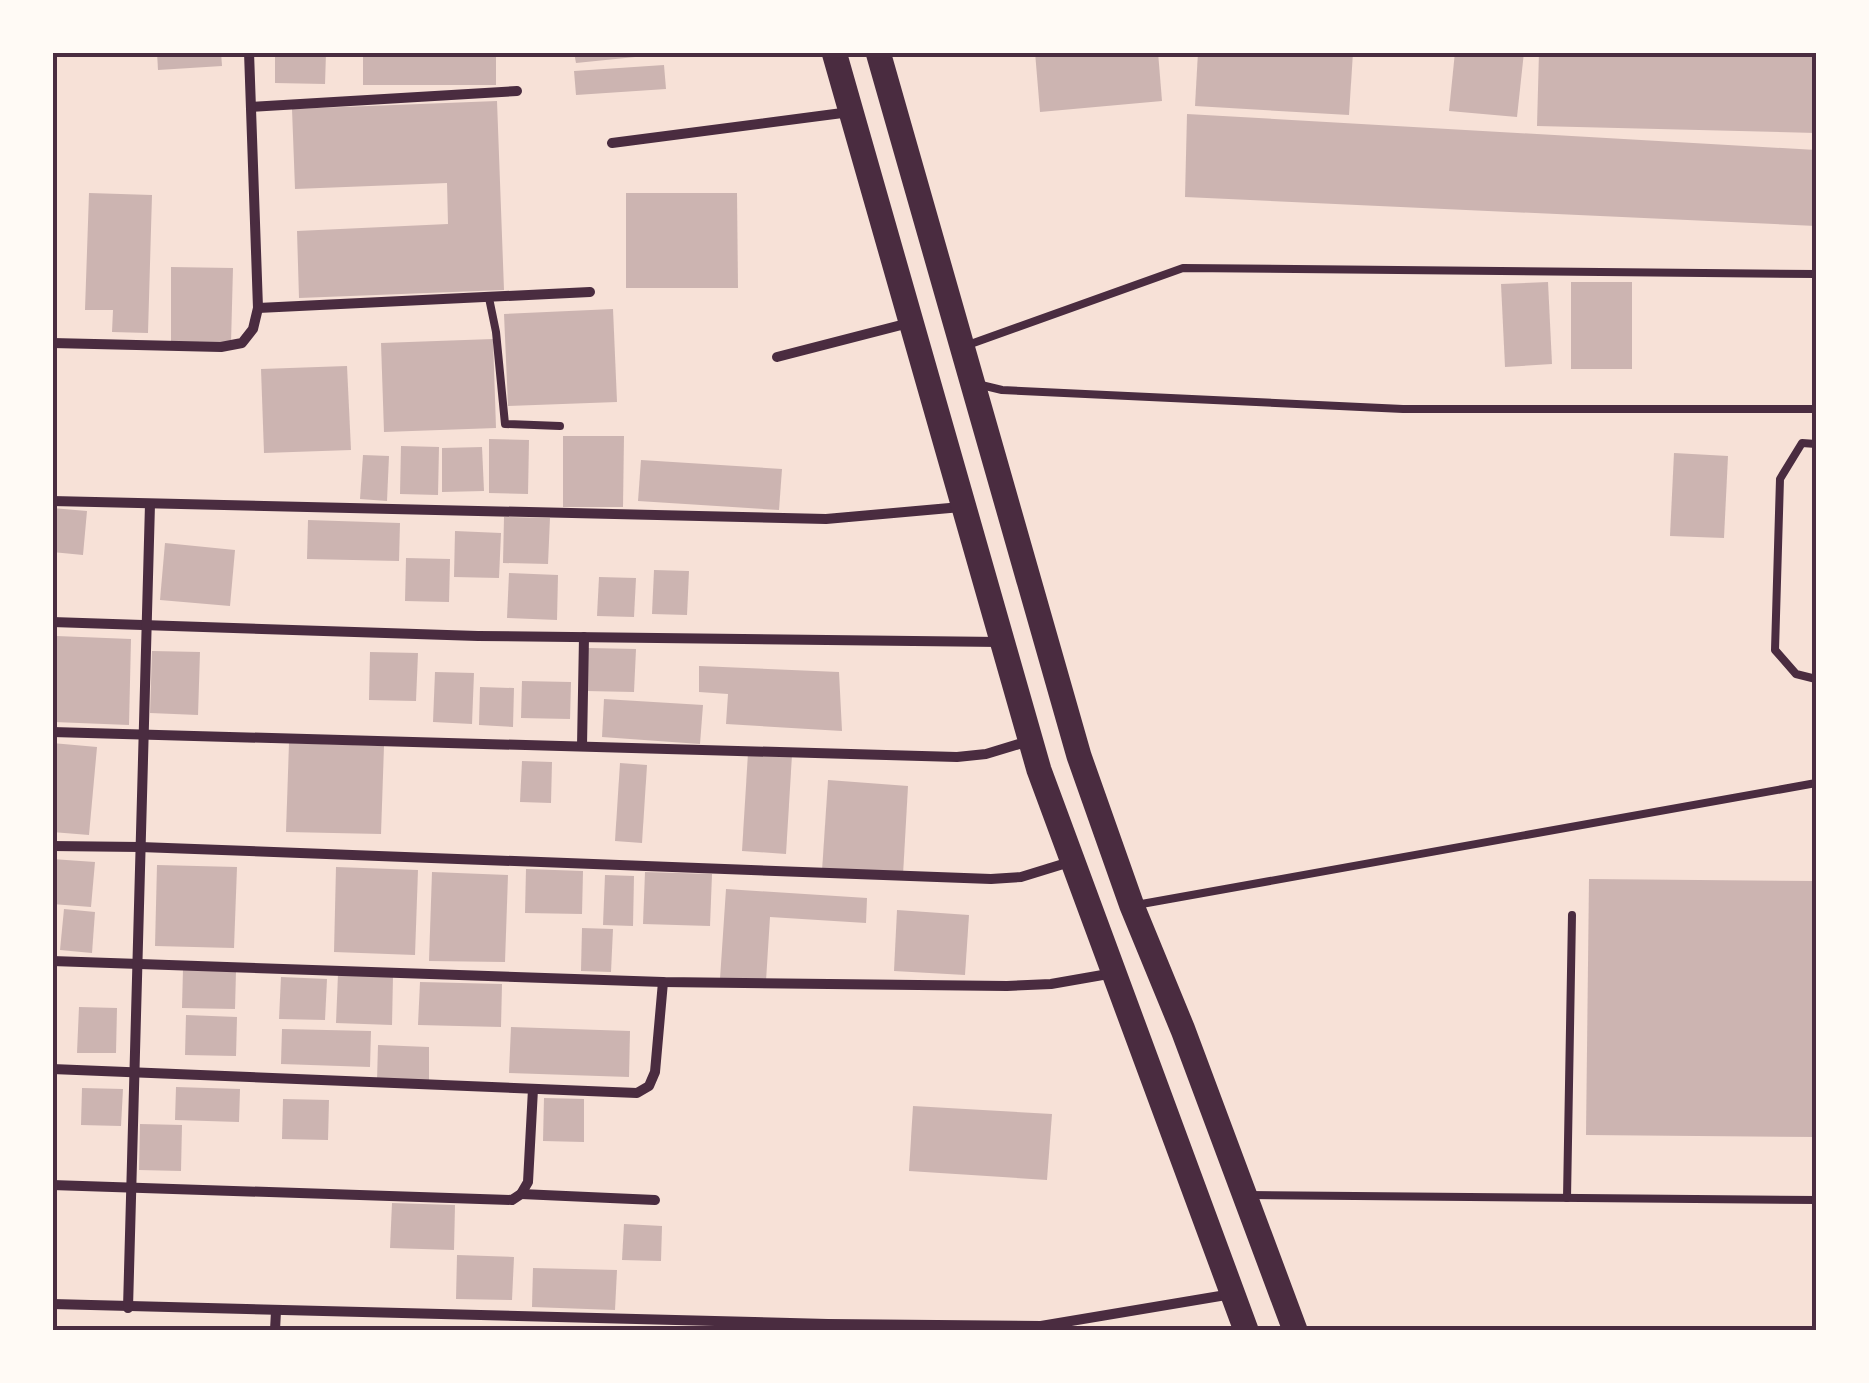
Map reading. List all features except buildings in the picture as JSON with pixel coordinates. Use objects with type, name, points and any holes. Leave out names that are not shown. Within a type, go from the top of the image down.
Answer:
[{"type":"highway","points":[[834,52],[1030,740],[1246,1330]]},
{"type":"highway","points":[[878,52],[1080,756],[1132,906],[1295,1330]]},
{"type":"highway","points":[[1140,1045],[1182,1030]]},
{"type":"street","points":[[52,344],[221,347],[242,343],[253,328],[258,308],[248,52]]},
{"type":"street","points":[[251,107],[518,90]]},
{"type":"street","points":[[612,143],[851,112]]},
{"type":"street","points":[[258,308],[590,292]]},
{"type":"street","points":[[777,357],[910,323]]},
{"type":"street","points":[[52,501],[826,519],[962,507]]},
{"type":"street","points":[[128,1308],[150,504]]},
{"type":"street","points":[[52,622],[584,637],[1001,642]]},
{"type":"street","points":[[582,746],[584,637]]},
{"type":"street","points":[[52,732],[957,758],[986,754],[1030,740]]},
{"type":"street","points":[[52,846],[990,880],[1020,877],[1072,862]]},
{"type":"street","points":[[52,961],[663,982],[1006,986],[1051,984],[1114,973]]},
{"type":"street","points":[[52,1069],[637,1093],[649,1086],[655,1072],[663,982]]},
{"type":"street","points":[[52,1184],[512,1200],[528,1182],[533,1089]]},
{"type":"street","points":[[521,1194],[655,1200]]},
{"type":"street","points":[[52,1304],[1042,1326],[1232,1294]]},
{"type":"street","points":[[275,1330],[276,1311]]},
{"type":"lane","points":[[961,347],[1184,268],[1816,274]]},
{"type":"lane","points":[[489,298],[505,424],[560,426]]},
{"type":"lane","points":[[973,382],[1002,390],[1403,409],[1816,409]]},
{"type":"lane","points":[[1816,444],[1802,443],[1780,479],[1775,650],[1796,674],[1816,679]]},
{"type":"lane","points":[[1132,906],[1816,783]]},
{"type":"lane","points":[[1566,1198],[1572,915]]},
{"type":"lane","points":[[1244,1195],[1816,1200]]}]
